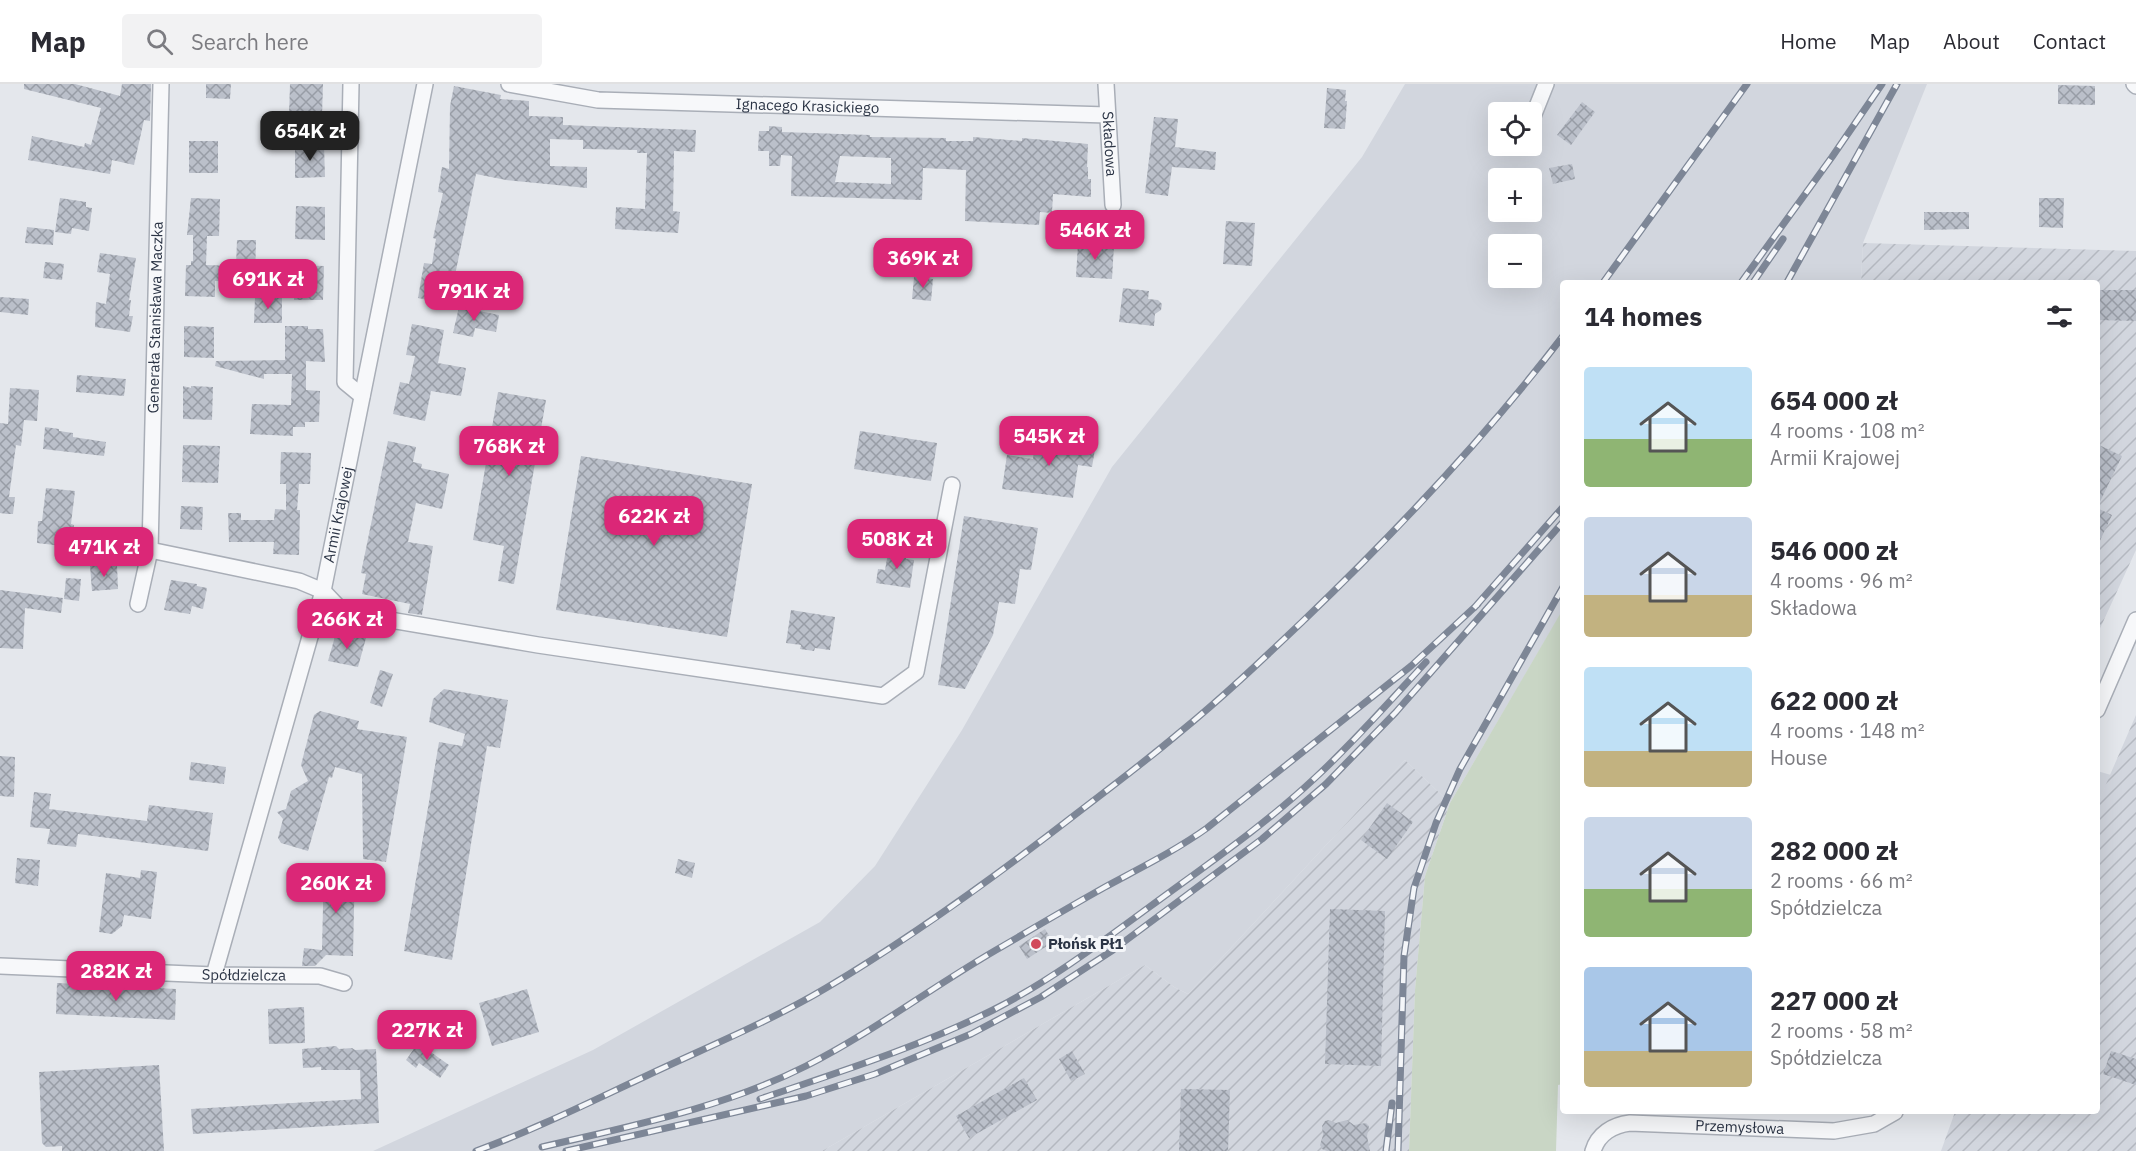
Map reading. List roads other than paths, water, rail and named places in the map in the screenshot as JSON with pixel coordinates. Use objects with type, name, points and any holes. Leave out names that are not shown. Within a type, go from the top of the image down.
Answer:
[{"type":"street","name":"Generała Stanisława Maczka","points":[[138,604],[150,550],[161,84]]},
{"type":"street","points":[[351,84],[345,382],[362,396]]},
{"type":"street","name":"Armii Krajowej","points":[[214,975],[323,591],[425,84]]},
{"type":"street","name":"Ignacego Krasickiego","points":[[509,84],[598,100],[1107,115]]},
{"type":"street","name":"Składowa","points":[[1106,84],[1113,205]]},
{"type":"street","points":[[1539,102],[1546,84]]},
{"type":"street","points":[[150,550],[300,581],[323,591],[343,612],[883,696],[916,672],[952,485]]},
{"type":"street","points":[[2100,703],[2136,620]]},
{"type":"street","name":"Spółdzielcza","points":[[0,966],[214,975],[320,976],[344,983]]},
{"type":"street","name":"Przemysłowa","points":[[1593,1151],[1595,1143],[1617,1125],[1630,1123],[1834,1131],[1874,1124],[1892,1114]]},
{"type":"railway","points":[[1605,280],[1747,84]]},
{"type":"railway","points":[[1743,280],[1882,84]]},
{"type":"railway","points":[[1788,280],[1897,84]]},
{"type":"railway","points":[[1755,280],[1783,239]]},
{"type":"railway","points":[[476,1151],[562,1115],[782,1012],[891,948],[1016,860],[1167,743],[1226,693],[1302,622],[1438,484],[1560,340]]},
{"type":"railway","points":[[1474,608],[1560,510]]},
{"type":"railway","points":[[566,1151],[806,1096],[875,1074],[971,1034],[1041,997],[1113,950],[1262,839],[1326,784],[1396,712],[1560,525]]},
{"type":"railway","points":[[1398,1151],[1404,956],[1414,888],[1436,823],[1460,769],[1560,592]]},
{"type":"railway","points":[[542,1147],[709,1105],[774,1081],[832,1052],[978,961],[1092,894],[1170,852],[1207,828],[1411,666],[1478,604]]},
{"type":"railway","points":[[760,1099],[936,1036],[993,1010],[1053,975],[1213,861],[1276,812],[1345,749],[1426,662]]},
{"type":"railway","points":[[1386,1151],[1392,1103]]},
{"type":"place","name":"Płońsk Pł1","points":[[1036,944]]}]
